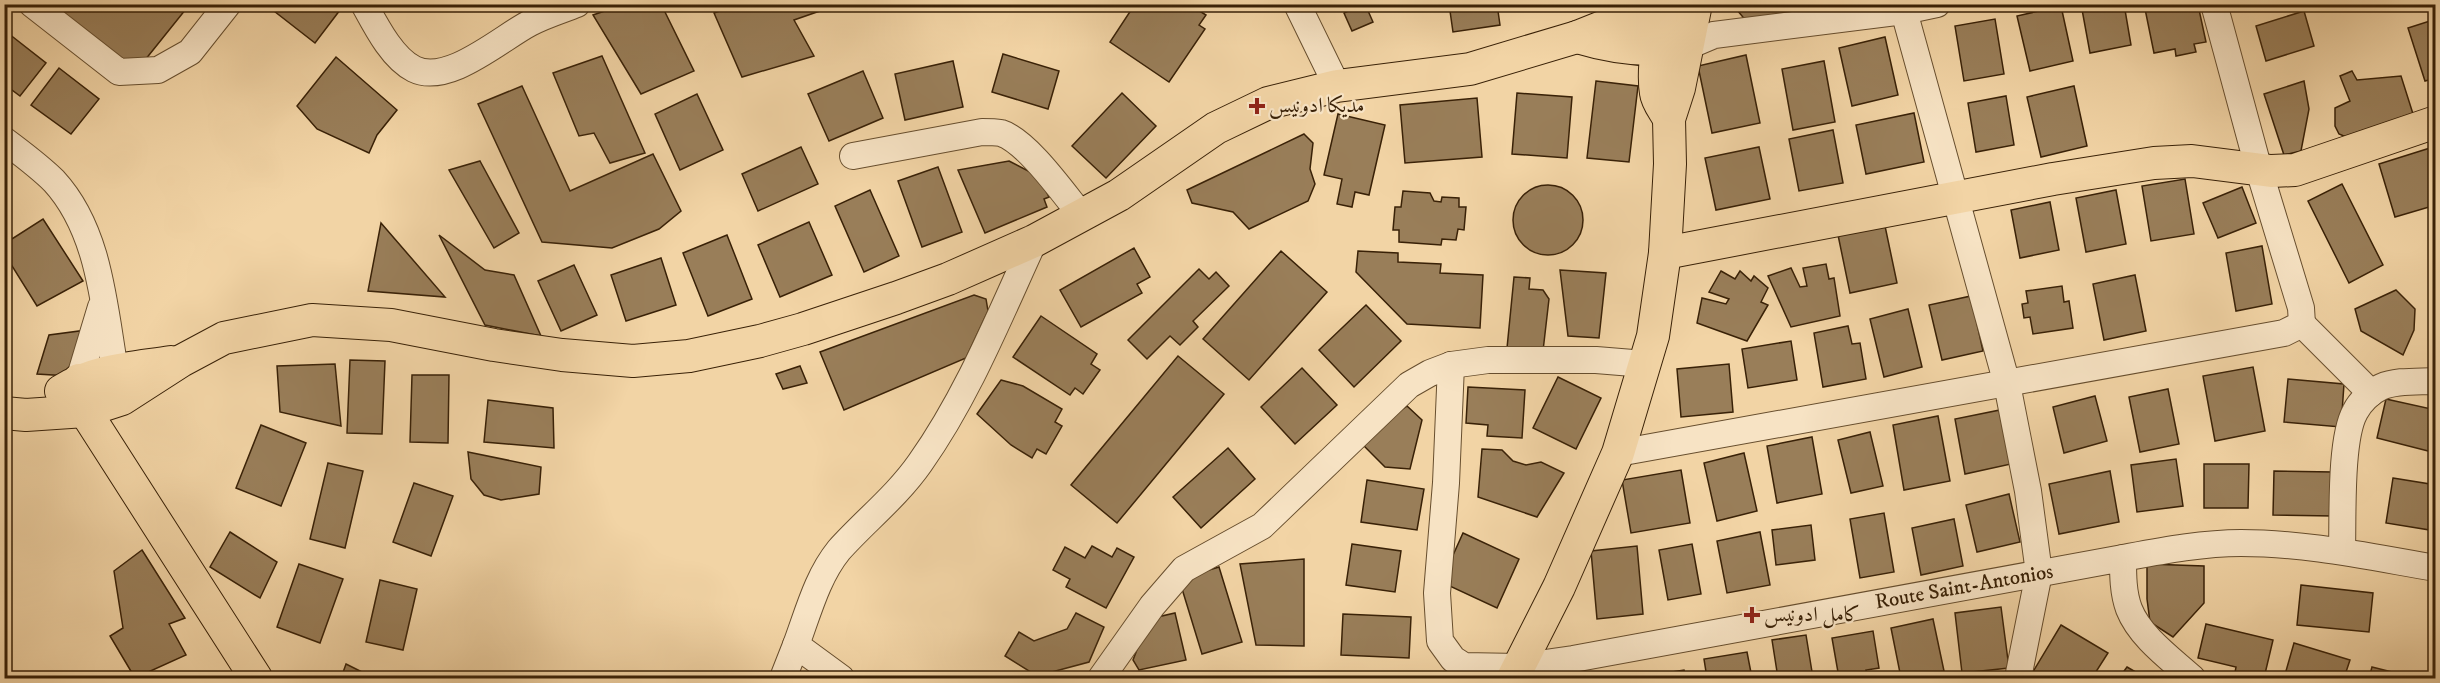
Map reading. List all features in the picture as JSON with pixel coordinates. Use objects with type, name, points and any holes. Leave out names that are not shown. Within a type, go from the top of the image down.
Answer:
[{"type":"main road","points":[[15,414],[85,411],[118,385],[181,361],[224,338],[312,320],[391,325],[494,345],[633,362],[689,356],[760,341],[846,316],[948,279],[1034,241],[1119,195],[1189,146],[1240,115],[1268,103],[1337,86],[1470,69],[1577,37],[1602,27],[1682,25],[1656,95],[1669,119],[1670,164],[1665,253],[1653,336],[1618,453],[1564,577],[1516,673]]},
{"type":"main road","points":[[1665,253],[2053,179],[2154,163],[2192,161],[2259,170],[2283,172],[2295,170],[2436,122]]},
{"type":"main road","points":[[15,414],[79,380],[118,385]]},
{"type":"main road","points":[[79,380],[85,411],[252,675]]},
{"type":"main road","points":[[118,385],[119,465]]},
{"type":"street","points":[[32,4],[119,72],[158,70],[190,52],[228,4]]},
{"type":"street","points":[[364,4],[387,44],[414,69],[431,74],[454,69],[531,22],[577,4]]},
{"type":"street","points":[[1297,4],[1337,86]]},
{"type":"street","points":[[1682,25],[1937,4]]},
{"type":"street","points":[[2214,4],[2259,170],[2301,308],[2302,324],[2370,393]]},
{"type":"street","points":[[1903,8],[2007,384],[2028,491],[2039,573],[2018,678]]},
{"type":"street","points":[[853,156],[982,132],[1000,133],[1012,138],[1026,150],[1082,216]]},
{"type":"street","points":[[4,140],[54,181],[76,212],[94,259],[118,385]]},
{"type":"street","points":[[783,678],[825,572],[839,551],[918,465],[946,422],[972,377],[1034,241]]},
{"type":"street","points":[[79,380],[103,301]]},
{"type":"street","points":[[1618,453],[2284,333],[2302,324]]},
{"type":"street","points":[[1101,678],[1152,606],[1184,569],[1200,558],[1220,551],[1262,526],[1409,385],[1430,373],[1451,366],[1488,360],[1596,360],[1645,364]]},
{"type":"street","name":"Route Saint-Antonios","points":[[1451,366],[1446,483],[1437,592],[1440,640],[1453,659],[1464,666],[1516,673],[2039,573],[2170,550],[2238,543],[2342,550],[2436,568]]},
{"type":"street","points":[[2342,550],[2344,476],[2349,427],[2354,413],[2370,393],[2395,383],[2436,381]]},
{"type":"street","points":[[2123,558],[2129,609],[2138,624],[2192,678]]},
{"type":"street","points":[[796,645],[841,678]]},
{"type":"building","points":[[45,4],[190,4],[145,60],[118,63]]},
{"type":"building","points":[[265,4],[333,4],[340,10],[315,43]]},
{"type":"building","points":[[625,4],[661,4],[694,71],[641,94],[593,15]]},
{"type":"building","points":[[741,4],[840,4],[794,20],[814,56],[742,77],[714,13]]},
{"type":"building","points":[[1135,4],[1195,4],[1193,7],[1206,15],[1199,25],[1205,29],[1169,82],[1110,42]]},
{"type":"building","points":[[1363,4],[1373,22],[1352,31],[1344,13]]},
{"type":"building","points":[[1449,4],[1497,4],[1500,25],[1453,32]]},
{"type":"building","points":[[1732,4],[1783,4],[1784,13],[1747,22]]},
{"type":"building","points":[[2081,4],[2124,4],[2131,45],[2090,53]]},
{"type":"building","points":[[2144,4],[2183,4],[2184,8],[2198,5],[2206,42],[2194,44],[2196,52],[2176,56],[2175,49],[2154,53]]},
{"type":"building","points":[[2061,6],[2073,61],[2030,71],[2017,16]]},
{"type":"building","points":[[2304,11],[2314,46],[2266,61],[2256,26]]},
{"type":"building","points":[[1995,19],[2004,74],[1964,81],[1955,26]]},
{"type":"building","points":[[2436,19],[2436,78],[2425,81],[2408,28]]},
{"type":"building","points":[[4,30],[46,63],[20,96],[4,84]]},
{"type":"building","points":[[1885,37],[1898,95],[1852,106],[1839,48]]},
{"type":"building","points":[[1003,54],[1059,71],[1048,109],[992,92]]},
{"type":"building","points":[[1746,55],[1760,123],[1712,133],[1698,66]]},
{"type":"building","points":[[602,56],[645,153],[610,163],[594,133],[579,136],[553,73]]},
{"type":"building","points":[[336,57],[397,110],[377,135],[369,153],[317,129],[297,106]]},
{"type":"building","points":[[953,61],[963,107],[905,120],[895,74]]},
{"type":"building","points":[[1824,61],[1835,122],[1793,130],[1782,69]]},
{"type":"building","points":[[59,68],[99,99],[71,134],[31,105]]},
{"type":"building","points":[[863,71],[883,118],[829,141],[808,94]]},
{"type":"building","points":[[2352,71],[2357,80],[2401,76],[2414,117],[2346,137],[2339,134],[2335,126],[2335,108],[2350,101],[2340,76]]},
{"type":"building","points":[[1596,81],[1638,86],[1629,162],[1587,158]]},
{"type":"building","points":[[2304,81],[2309,109],[2301,151],[2284,155],[2264,94]]},
{"type":"building","points":[[522,86],[570,191],[653,154],[681,211],[659,229],[612,248],[542,242],[478,104]]},
{"type":"building","points":[[2074,86],[2087,146],[2041,157],[2027,97]]},
{"type":"building","points":[[1122,93],[1156,126],[1106,178],[1072,146]]},
{"type":"building","points":[[1517,93],[1572,97],[1567,158],[1512,154]]},
{"type":"building","points":[[697,94],[723,150],[680,170],[655,114]]},
{"type":"building","points":[[2006,96],[2014,145],[1976,152],[1968,103]]},
{"type":"building","points":[[1477,98],[1482,157],[1405,163],[1400,105]]},
{"type":"building","points":[[1914,113],[1924,162],[1866,174],[1856,125]]},
{"type":"building","points":[[1338,114],[1385,125],[1369,195],[1355,192],[1352,207],[1337,204],[1342,179],[1324,175]]},
{"type":"building","points":[[1833,130],[1843,183],[1799,191],[1789,139]]},
{"type":"building","points":[[1304,134],[1313,143],[1310,169],[1315,184],[1308,201],[1249,229],[1233,212],[1192,203],[1187,190]]},
{"type":"building","points":[[801,147],[818,184],[758,211],[742,174]]},
{"type":"building","points":[[1759,147],[1770,199],[1716,210],[1705,158]]},
{"type":"building","points":[[2430,148],[2436,166],[2436,205],[2395,217],[2379,164]]},
{"type":"building","points":[[480,161],[519,233],[494,248],[449,170]]},
{"type":"building","points":[[1009,161],[1038,176],[1049,197],[1044,199],[1047,207],[985,233],[958,170]]},
{"type":"building","points":[[938,167],[962,232],[922,247],[898,181]]},
{"type":"building","points":[[2185,179],[2194,234],[2151,241],[2142,186]]},
{"type":"building","points":[[2342,184],[2383,265],[2349,283],[2308,201]]},
{"type":"building","points":[[1548,185],[1567,191],[1577,201],[1583,220],[1577,239],[1567,249],[1548,255],[1529,249],[1519,239],[1513,220],[1519,201],[1529,191]]},
{"type":"building","points":[[2242,187],[2256,223],[2218,238],[2203,203]]},
{"type":"building","points":[[870,190],[899,256],[864,272],[835,206]]},
{"type":"building","points":[[2116,190],[2126,244],[2086,252],[2076,198]]},
{"type":"building","points":[[1403,191],[1430,193],[1434,201],[1441,202],[1442,197],[1459,198],[1459,207],[1466,207],[1464,230],[1458,229],[1456,240],[1442,239],[1441,245],[1399,242],[1399,230],[1393,230],[1395,207],[1401,207]]},
{"type":"building","points":[[2050,202],[2059,250],[2020,258],[2011,210]]},
{"type":"building","points":[[43,219],[83,281],[37,306],[4,253],[4,244]]},
{"type":"building","points":[[809,222],[832,275],[780,297],[758,245]]},
{"type":"building","points":[[381,223],[445,297],[368,291]]},
{"type":"building","points":[[1885,226],[1897,283],[1850,293],[1838,235]]},
{"type":"building","points":[[439,235],[485,270],[514,275],[541,336],[485,325]]},
{"type":"building","points":[[727,235],[752,299],[708,316],[683,253]]},
{"type":"building","points":[[2262,246],[2272,304],[2236,311],[2226,253]]},
{"type":"building","points":[[1134,248],[1150,277],[1137,284],[1142,293],[1081,327],[1060,290]]},
{"type":"building","points":[[1281,251],[1327,292],[1249,380],[1203,339]]},
{"type":"building","points":[[1358,251],[1398,253],[1398,262],[1441,264],[1440,273],[1483,275],[1480,328],[1407,324],[1356,272]]},
{"type":"building","points":[[661,258],[676,305],[626,321],[611,275]]},
{"type":"building","points":[[1826,264],[1829,279],[1834,278],[1840,316],[1791,327],[1768,276],[1791,268],[1800,287],[1807,286],[1803,268]]},
{"type":"building","points":[[574,265],[597,315],[561,331],[538,281]]},
{"type":"building","points":[[1199,269],[1209,279],[1216,272],[1229,286],[1193,321],[1198,327],[1180,345],[1170,336],[1147,359],[1128,340]]},
{"type":"building","points":[[1560,270],[1606,273],[1599,338],[1568,336]]},
{"type":"building","points":[[1721,271],[1735,279],[1740,271],[1751,281],[1754,276],[1768,288],[1761,302],[1768,305],[1747,341],[1697,323],[1702,298],[1726,304],[1729,299],[1709,292]]},
{"type":"building","points":[[2135,275],[2146,331],[2104,340],[2093,284]]},
{"type":"building","points":[[1514,277],[1530,278],[1529,289],[1543,290],[1549,299],[1543,351],[1507,348]]},
{"type":"building","points":[[2062,286],[2064,302],[2069,301],[2073,328],[2033,334],[2030,317],[2024,318],[2022,304],[2028,303],[2026,291]]},
{"type":"building","points":[[2396,290],[2415,309],[2414,330],[2403,355],[2361,331],[2355,309]]},
{"type":"building","points":[[974,295],[986,299],[988,311],[966,358],[844,410],[820,352]]},
{"type":"building","points":[[1971,296],[1983,351],[1942,360],[1929,305]]},
{"type":"building","points":[[1366,305],[1401,341],[1354,387],[1319,350]]},
{"type":"building","points":[[1908,309],[1922,367],[1884,377],[1870,319]]},
{"type":"building","points":[[1041,316],[1097,354],[1091,364],[1100,370],[1083,394],[1075,388],[1070,395],[1013,357]]},
{"type":"building","points":[[1848,326],[1852,344],[1860,343],[1866,379],[1823,387],[1814,333]]},
{"type":"building","points":[[87,330],[69,376],[37,374],[49,335]]},
{"type":"building","points":[[1791,341],[1797,380],[1748,388],[1742,349]]},
{"type":"building","points":[[1178,356],[1224,394],[1117,523],[1071,485]]},
{"type":"building","points":[[350,360],[385,361],[382,434],[347,433]]},
{"type":"building","points":[[335,364],[341,426],[280,412],[277,366]]},
{"type":"building","points":[[1729,364],[1733,412],[1681,417],[1677,369]]},
{"type":"building","points":[[800,366],[807,383],[783,389],[776,374]]},
{"type":"building","points":[[2253,367],[2265,431],[2215,441],[2203,376]]},
{"type":"building","points":[[1302,368],[1337,405],[1295,444],[1261,407]]},
{"type":"building","points":[[412,375],[449,375],[448,443],[410,442]]},
{"type":"building","points":[[1558,377],[1601,398],[1576,449],[1533,428]]},
{"type":"building","points":[[2288,379],[2344,384],[2341,427],[2284,422]]},
{"type":"building","points":[[1001,380],[1023,386],[1062,409],[1055,422],[1062,426],[1046,454],[1037,449],[1032,458],[1011,445],[977,414]]},
{"type":"building","points":[[1468,387],[1525,390],[1522,438],[1487,436],[1488,425],[1466,423]]},
{"type":"building","points":[[2168,389],[2179,444],[2140,452],[2129,397]]},
{"type":"building","points":[[2095,396],[2107,441],[2064,453],[2053,407]]},
{"type":"building","points":[[2386,399],[2436,410],[2436,453],[2377,438]]},
{"type":"building","points":[[488,400],[553,408],[554,448],[484,442]]},
{"type":"building","points":[[1407,406],[1422,420],[1410,469],[1385,467],[1363,445],[1374,427]]},
{"type":"building","points":[[2000,410],[2011,464],[1965,474],[1955,419]]},
{"type":"building","points":[[1938,416],[1950,481],[1904,490],[1893,425]]},
{"type":"building","points":[[261,425],[306,443],[281,506],[236,488]]},
{"type":"building","points":[[1870,432],[1883,486],[1851,493],[1838,440]]},
{"type":"building","points":[[1812,437],[1822,494],[1777,503],[1767,446]]},
{"type":"building","points":[[1228,448],[1255,479],[1201,528],[1173,497]]},
{"type":"building","points":[[1482,449],[1502,450],[1513,461],[1526,465],[1541,462],[1564,473],[1537,517],[1478,497]]},
{"type":"building","points":[[468,452],[541,467],[539,494],[501,500],[484,495],[471,479]]},
{"type":"building","points":[[1744,453],[1757,511],[1717,521],[1704,463]]},
{"type":"building","points":[[2176,459],[2183,506],[2137,512],[2131,465]]},
{"type":"building","points":[[328,463],[363,471],[345,548],[310,539]]},
{"type":"building","points":[[2204,464],[2249,464],[2248,508],[2204,508]]},
{"type":"building","points":[[1681,470],[1690,523],[1631,533],[1622,480]]},
{"type":"building","points":[[2110,471],[2119,522],[2059,534],[2049,484]]},
{"type":"building","points":[[2274,471],[2333,472],[2333,516],[2273,515]]},
{"type":"building","points":[[2393,478],[2436,485],[2436,531],[2386,523]]},
{"type":"building","points":[[1367,480],[1424,489],[1417,530],[1361,522]]},
{"type":"building","points":[[414,483],[453,496],[431,556],[393,542]]},
{"type":"building","points":[[2009,494],[2020,542],[1977,552],[1966,505]]},
{"type":"building","points":[[1884,513],[1894,572],[1860,578],[1850,519]]},
{"type":"building","points":[[1954,519],[1963,566],[1921,575],[1912,528]]},
{"type":"building","points":[[1811,525],[1815,560],[1776,565],[1772,530]]},
{"type":"building","points":[[230,532],[277,562],[260,598],[210,567]]},
{"type":"building","points":[[1760,532],[1770,585],[1727,593],[1717,541]]},
{"type":"building","points":[[1463,533],[1519,559],[1497,608],[1441,582]]},
{"type":"building","points":[[1352,544],[1401,551],[1395,592],[1346,585]]},
{"type":"building","points":[[1692,544],[1701,594],[1668,600],[1659,550]]},
{"type":"building","points":[[1092,546],[1112,557],[1117,548],[1134,557],[1106,608],[1066,587],[1070,579],[1053,570],[1065,547],[1085,558]]},
{"type":"building","points":[[1637,546],[1643,614],[1597,619],[1591,551]]},
{"type":"building","points":[[142,550],[185,618],[169,624],[186,655],[135,678],[110,636],[123,628],[114,571]]},
{"type":"building","points":[[1304,559],[1304,646],[1256,645],[1240,564]]},
{"type":"building","points":[[299,564],[343,579],[320,643],[277,627]]},
{"type":"building","points":[[2147,564],[2204,566],[2204,603],[2173,637],[2150,622],[2147,599]]},
{"type":"building","points":[[1219,567],[1242,642],[1202,654],[1179,579]]},
{"type":"building","points":[[380,580],[417,589],[403,650],[366,642]]},
{"type":"building","points":[[2301,585],[2373,593],[2369,632],[2297,625]]},
{"type":"building","points":[[2001,607],[2009,668],[1962,673],[1955,613]]},
{"type":"building","points":[[1076,613],[1104,627],[1089,662],[1037,676],[1005,656],[1019,632],[1034,641],[1067,629]]},
{"type":"building","points":[[1175,613],[1186,660],[1139,670],[1133,660],[1149,619]]},
{"type":"building","points":[[1343,614],[1411,617],[1409,658],[1341,655]]},
{"type":"building","points":[[1933,619],[1944,671],[1901,678],[1891,628]]},
{"type":"building","points":[[2206,624],[2273,640],[2264,678],[2234,678],[2236,667],[2198,658]]},
{"type":"building","points":[[2061,625],[2108,653],[2092,678],[2037,678],[2031,675]]},
{"type":"building","points":[[1873,631],[1879,668],[1866,670],[1868,678],[1839,678],[1832,638]]},
{"type":"building","points":[[1806,635],[1813,678],[1778,678],[1772,640]]},
{"type":"building","points":[[2294,643],[2350,660],[2344,678],[2284,678]]},
{"type":"building","points":[[1747,652],[1752,678],[1707,678],[1704,659]]},
{"type":"building","points":[[346,664],[374,678],[341,678]]},
{"type":"building","points":[[2127,667],[2146,678],[2119,678]]},
{"type":"building","points":[[2372,667],[2416,678],[2369,678]]},
{"type":"building","points":[[1684,670],[1686,678],[1640,678],[1640,677]]},
{"type":"place","name":"مديكا ادونيس","points":[[1257,106]]},
{"type":"place","name":"كامل ادونيس","points":[[1752,615]]}]
